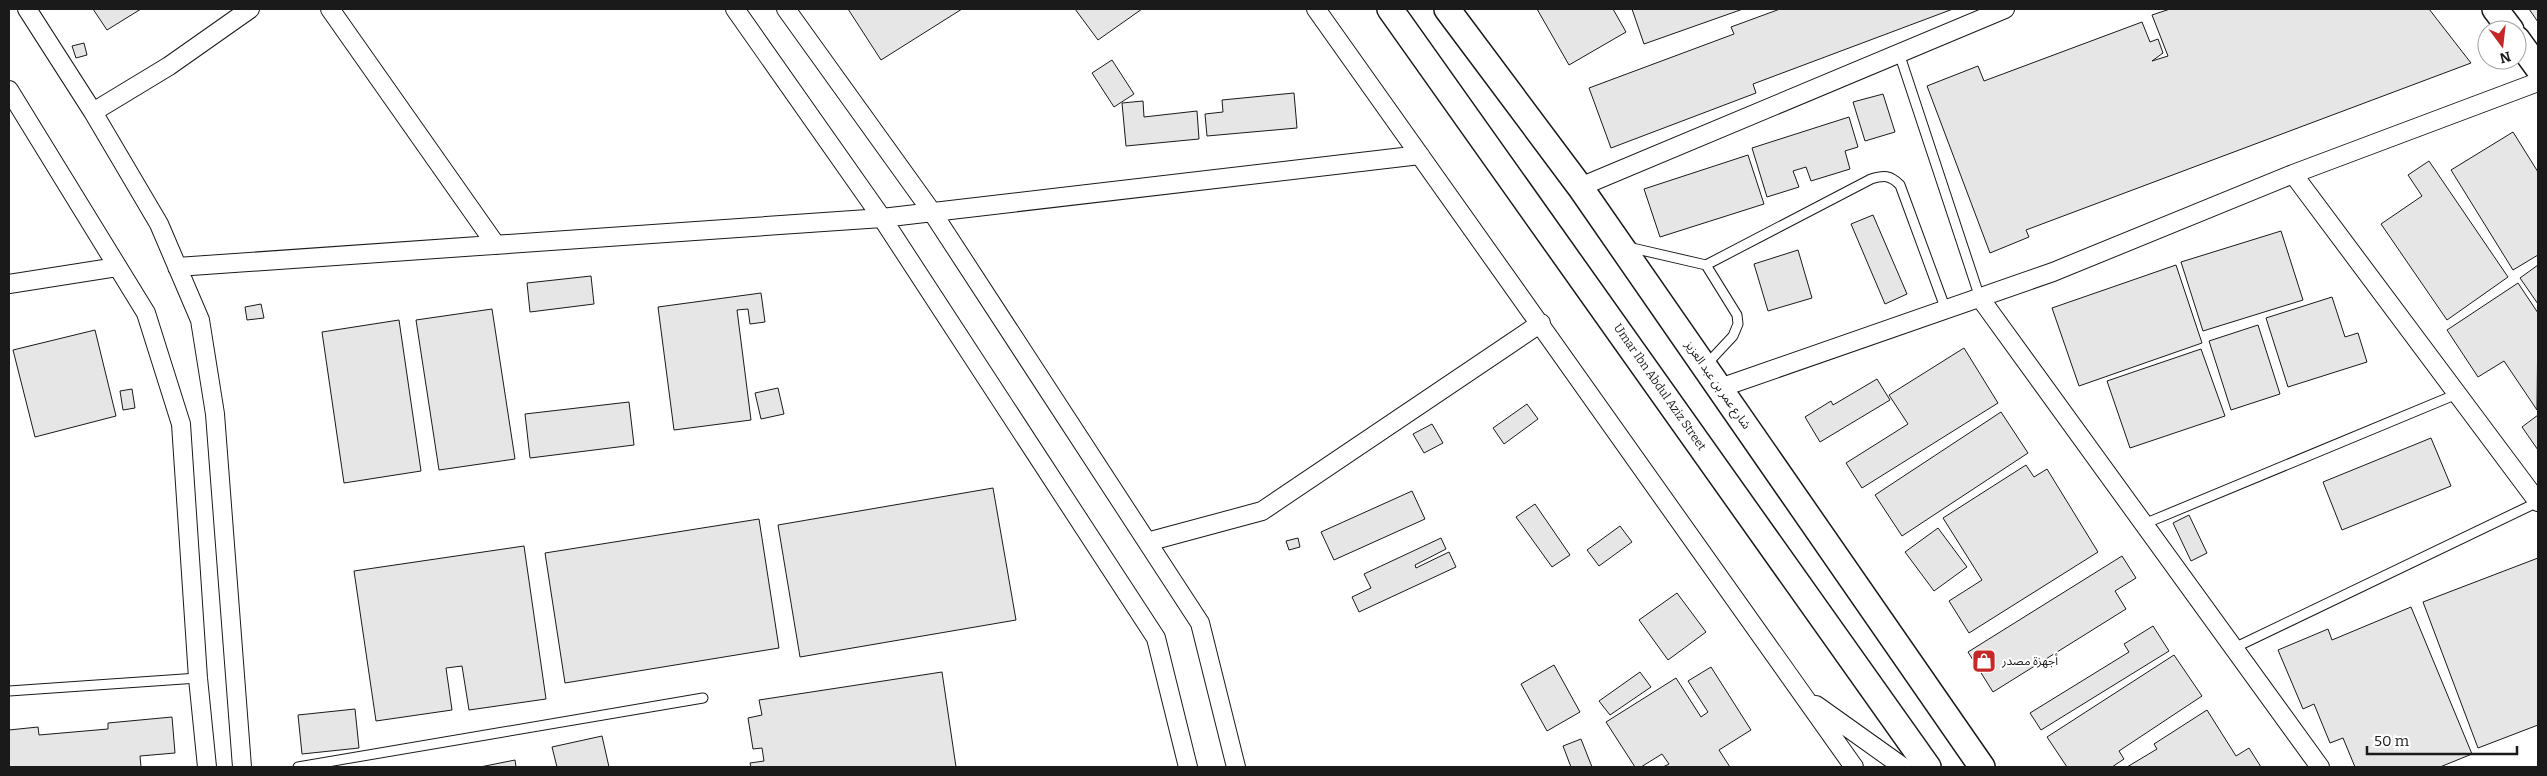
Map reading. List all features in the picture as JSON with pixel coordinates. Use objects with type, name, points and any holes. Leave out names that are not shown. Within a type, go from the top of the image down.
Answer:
[{"type":"main road","name":"Umar Ibn Abdul Aziz Street","points":[[1390,9],[1928,767]]},
{"type":"main road","points":[[2495,9],[2503,20]]},
{"type":"main road","name":"شارع عمر بن عبد العزيز","points":[[1447,11],[1580,186],[1982,767]]},
{"type":"main road","points":[[2527,53],[2538,68]]},
{"type":"street","points":[[26,9],[93,112],[159,224],[200,320],[215,414],[242,767]]},
{"type":"street","points":[[93,112],[169,66],[250,9]]},
{"type":"street","points":[[330,9],[496,245]]},
{"type":"street","points":[[735,9],[882,218],[1156,638],[1188,767]]},
{"type":"street","points":[[786,9],[932,212],[1200,623],[1236,767]]},
{"type":"street","points":[[1316,9],[1808,699],[1854,767]]},
{"type":"street","points":[[1580,186],[2006,9]]},
{"type":"street","points":[[1720,388],[2053,272],[2293,174],[2538,82]]},
{"type":"street","points":[[9,90],[146,313],[181,424],[198,678],[207,767]]},
{"type":"street","points":[[177,267],[882,218],[1420,156]]},
{"type":"street","points":[[2293,174],[2538,502]]},
{"type":"street","points":[[9,284],[117,266]]},
{"type":"street","points":[[1980,298],[2320,767]]},
{"type":"street","points":[[1147,542],[1262,511],[1541,323]]},
{"type":"street","points":[[1808,699],[1903,767]]},
{"type":"lane","points":[[1899,53],[1980,298]]},
{"type":"lane","points":[[1621,245],[1706,264],[1871,179],[1884,175],[1893,177],[1900,185],[1946,310]]},
{"type":"lane","points":[[1704,366],[1733,336],[1738,324],[1737,314],[1706,264]]},
{"type":"lane","points":[[2144,524],[2457,394]]},
{"type":"lane","points":[[2234,648],[2538,502]]},
{"type":"lane","points":[[9,691],[198,678]]},
{"type":"lane","points":[[298,767],[703,698]]},
{"type":"building","points":[[93,9],[141,9],[107,30]]},
{"type":"building","points":[[848,9],[962,9],[881,60]]},
{"type":"building","points":[[1075,9],[1142,9],[1098,40]]},
{"type":"building","points":[[1537,9],[1613,9],[1626,32],[1569,65]]},
{"type":"building","points":[[1632,9],[1743,9],[1644,44]]},
{"type":"building","points":[[1780,9],[1953,9],[1753,84],[1756,93],[1611,148],[1589,88],[1734,34],[1731,27]]},
{"type":"building","points":[[2170,9],[2429,9],[2471,63],[2026,230],[2029,237],[1990,253],[1927,86],[1978,66],[1984,81],[2142,22],[2150,42],[2158,39],[2163,53],[2152,61],[2168,56],[2152,15]]},
{"type":"building","points":[[2529,9],[2538,9],[2538,22]]},
{"type":"building","points":[[84,43],[87,55],[76,58],[72,46]]},
{"type":"building","points":[[1112,60],[1134,94],[1114,107],[1092,73]]},
{"type":"building","points":[[1294,93],[1297,128],[1207,136],[1205,114],[1223,112],[1222,100]]},
{"type":"building","points":[[1883,94],[1895,132],[1865,141],[1853,102]]},
{"type":"building","points":[[1143,101],[1144,117],[1197,111],[1199,139],[1126,146],[1122,103]]},
{"type":"building","points":[[1849,117],[1858,147],[1845,151],[1850,169],[1811,181],[1806,167],[1793,171],[1799,187],[1767,197],[1752,148]]},
{"type":"building","points":[[2513,132],[2538,172],[2538,255],[2513,270],[2451,170]]},
{"type":"building","points":[[1748,155],[1764,204],[1660,237],[1644,189]]},
{"type":"building","points":[[2429,161],[2508,277],[2447,320],[2381,224],[2422,196],[2408,175]]},
{"type":"building","points":[[1873,215],[1907,294],[1885,304],[1851,224]]},
{"type":"building","points":[[2281,231],[2303,300],[2203,331],[2181,262]]},
{"type":"building","points":[[1798,250],[1812,298],[1768,311],[1754,264]]},
{"type":"building","points":[[2176,265],[2202,343],[2079,386],[2052,308]]},
{"type":"building","points":[[2538,265],[2538,304],[2520,278]]},
{"type":"building","points":[[591,276],[594,304],[530,312],[527,283]]},
{"type":"building","points":[[2518,283],[2538,313],[2537,410],[2504,361],[2478,377],[2447,330]]},
{"type":"building","points":[[761,293],[765,322],[750,324],[748,309],[737,310],[751,420],[674,430],[658,307]]},
{"type":"building","points":[[2332,297],[2345,337],[2358,333],[2367,362],[2288,387],[2266,318]]},
{"type":"building","points":[[261,304],[264,318],[247,320],[245,307]]},
{"type":"building","points":[[492,309],[515,459],[439,470],[416,320]]},
{"type":"building","points":[[399,320],[421,471],[344,483],[322,332]]},
{"type":"building","points":[[2258,325],[2280,394],[2231,410],[2209,341]]},
{"type":"building","points":[[95,330],[116,416],[35,437],[13,350]]},
{"type":"building","points":[[1964,348],[1998,403],[1862,488],[1846,463],[1908,424],[1889,395]]},
{"type":"building","points":[[2201,349],[2225,416],[2130,448],[2107,381]]},
{"type":"building","points":[[1877,379],[1890,400],[1820,442],[1805,417],[1831,401],[1833,405]]},
{"type":"building","points":[[778,388],[784,414],[761,419],[755,393]]},
{"type":"building","points":[[132,389],[135,408],[123,410],[120,391]]},
{"type":"building","points":[[629,402],[634,445],[530,458],[525,414]]},
{"type":"building","points":[[1527,404],[1538,419],[1504,444],[1493,428]]},
{"type":"building","points":[[2001,412],[2028,453],[1902,536],[1875,495]]},
{"type":"building","points":[[2538,415],[2538,450],[2522,427]]},
{"type":"building","points":[[1432,424],[1443,443],[1424,453],[1413,434]]},
{"type":"building","points":[[2431,438],[2451,486],[2342,530],[2323,482]]},
{"type":"building","points":[[2026,465],[2034,477],[2047,469],[2098,552],[1969,633],[1949,601],[1982,580],[1943,518]]},
{"type":"building","points":[[993,488],[1016,620],[800,657],[778,525]]},
{"type":"building","points":[[1412,491],[1425,519],[1334,560],[1321,532]]},
{"type":"building","points":[[1535,504],[1570,555],[1552,567],[1516,517]]},
{"type":"building","points":[[2189,515],[2207,553],[2191,561],[2173,523]]},
{"type":"building","points":[[759,519],[779,648],[565,683],[545,553]]},
{"type":"building","points":[[1620,526],[1632,542],[1599,566],[1587,550]]},
{"type":"building","points":[[1938,528],[1967,567],[1934,591],[1905,552]]},
{"type":"building","points":[[1298,538],[1300,547],[1289,550],[1286,541]]},
{"type":"building","points":[[1441,538],[1446,549],[1415,565],[1416,568],[1449,552],[1456,567],[1359,612],[1352,597],[1371,588],[1364,574]]},
{"type":"building","points":[[524,546],[546,699],[469,710],[462,666],[446,668],[452,710],[376,721],[354,571]]},
{"type":"building","points":[[2122,556],[2136,578],[2115,591],[2126,609],[1993,692],[1968,652]]},
{"type":"building","points":[[2538,558],[2538,725],[2478,748],[2423,602]]},
{"type":"building","points":[[1677,593],[1706,632],[1668,660],[1639,620]]},
{"type":"building","points":[[2411,607],[2472,754],[2440,767],[2355,767],[2343,738],[2330,743],[2314,704],[2303,709],[2278,650],[2328,629],[2332,640]]},
{"type":"building","points":[[2153,626],[2169,651],[2041,730],[2030,713],[2129,652],[2124,644]]},
{"type":"building","points":[[2174,655],[2202,696],[2119,751],[2124,759],[2112,767],[2067,767],[2047,737]]},
{"type":"building","points":[[1554,665],[1580,712],[1547,731],[1521,684]]},
{"type":"building","points":[[1711,667],[1751,730],[1719,750],[1730,767],[1663,767],[1669,764],[1662,754],[1641,767],[1635,767],[1606,722],[1676,678],[1701,717],[1708,712],[1688,681]]},
{"type":"building","points":[[942,672],[956,767],[751,767],[750,763],[764,761],[762,748],[753,749],[748,718],[762,715],[759,700]]},
{"type":"building","points":[[1640,672],[1651,687],[1610,715],[1599,701]]},
{"type":"building","points":[[355,709],[359,748],[302,754],[298,715]]},
{"type":"building","points":[[2207,710],[2236,756],[2249,748],[2261,767],[2127,767],[2157,749],[2154,744]]},
{"type":"building","points":[[172,717],[175,753],[140,756],[141,767],[9,767],[9,730],[38,727],[39,735],[108,729],[108,723]]},
{"type":"building","points":[[602,736],[609,767],[557,767],[552,747]]},
{"type":"building","points":[[1581,739],[1592,767],[1571,767],[1563,746]]},
{"type":"building","points":[[515,760],[516,767],[480,767]]},
{"type":"place","name":"أجهزة مصدر","points":[[1984,661]]}]
